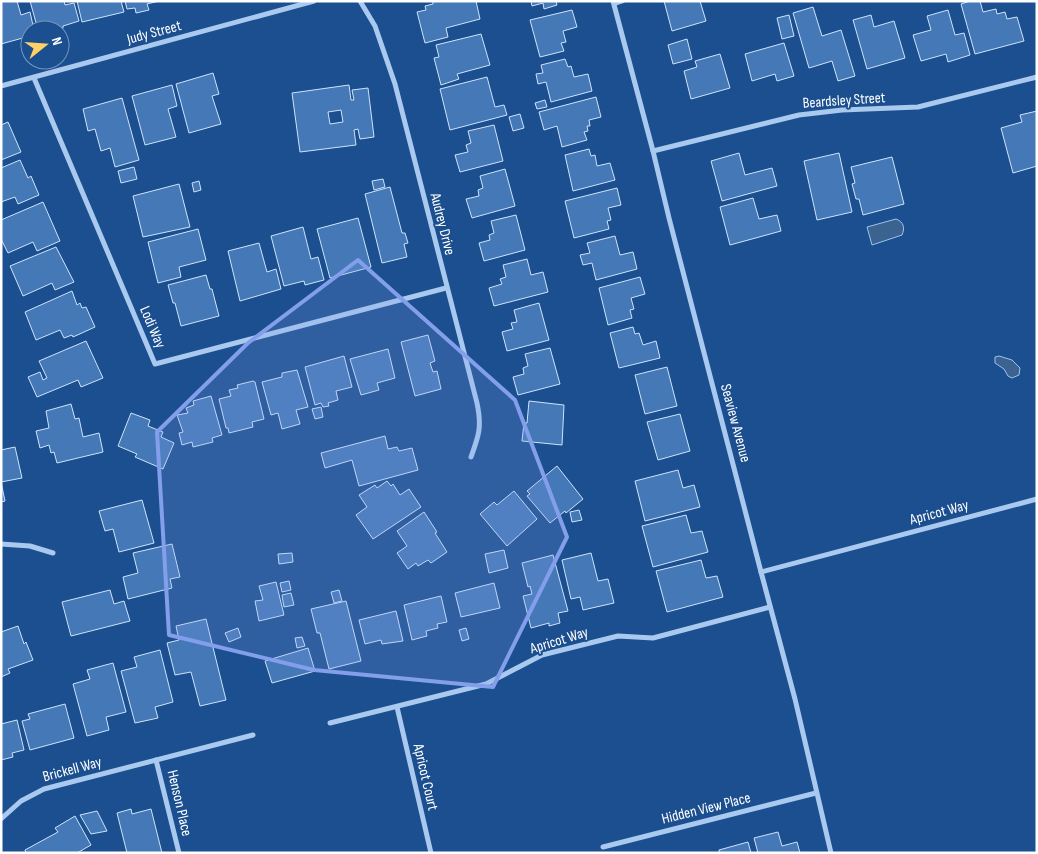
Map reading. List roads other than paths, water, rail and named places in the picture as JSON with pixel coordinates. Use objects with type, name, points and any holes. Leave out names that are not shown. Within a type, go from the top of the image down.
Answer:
[{"type":"street","name":"Judy Street","points":[[1,86],[314,1]]},
{"type":"street","name":"Audrey Drive","points":[[360,1],[375,26],[395,84],[480,416],[480,430],[471,457]]},
{"type":"street","name":"Seaview Avenue","points":[[614,3],[795,700],[831,853]]},
{"type":"street","name":"Beardsley Street","points":[[653,151],[799,115],[842,110],[918,107],[1037,77]]},
{"type":"street","name":"Lodi Way","points":[[34,78],[155,364],[446,288]]},
{"type":"street","name":"Apricot Way","points":[[761,572],[1037,499]]},
{"type":"street","points":[[1,544],[30,546],[54,553]]},
{"type":"street","name":"Apricot Way","points":[[330,723],[486,684],[542,655],[618,636],[652,638],[770,608]]},
{"type":"street","name":"Apricot Court","points":[[397,707],[431,853]]},
{"type":"street","points":[[156,760],[254,735]]},
{"type":"street","name":"Brickell Way","points":[[1,819],[21,801],[44,789],[156,760]]},
{"type":"street","name":"Henson Place","points":[[156,760],[178,853]]},
{"type":"street","name":"Hidden View Place","points":[[603,847],[816,793]]},
{"type":"lane","points":[[614,3],[623,1]]},
{"type":"water","points":[[896,219],[903,226],[902,235],[872,245],[867,227]]},
{"type":"water","points":[[999,356],[1012,360],[1020,368],[1019,375],[1012,378],[1008,376],[1004,369],[995,363],[995,357]]}]
